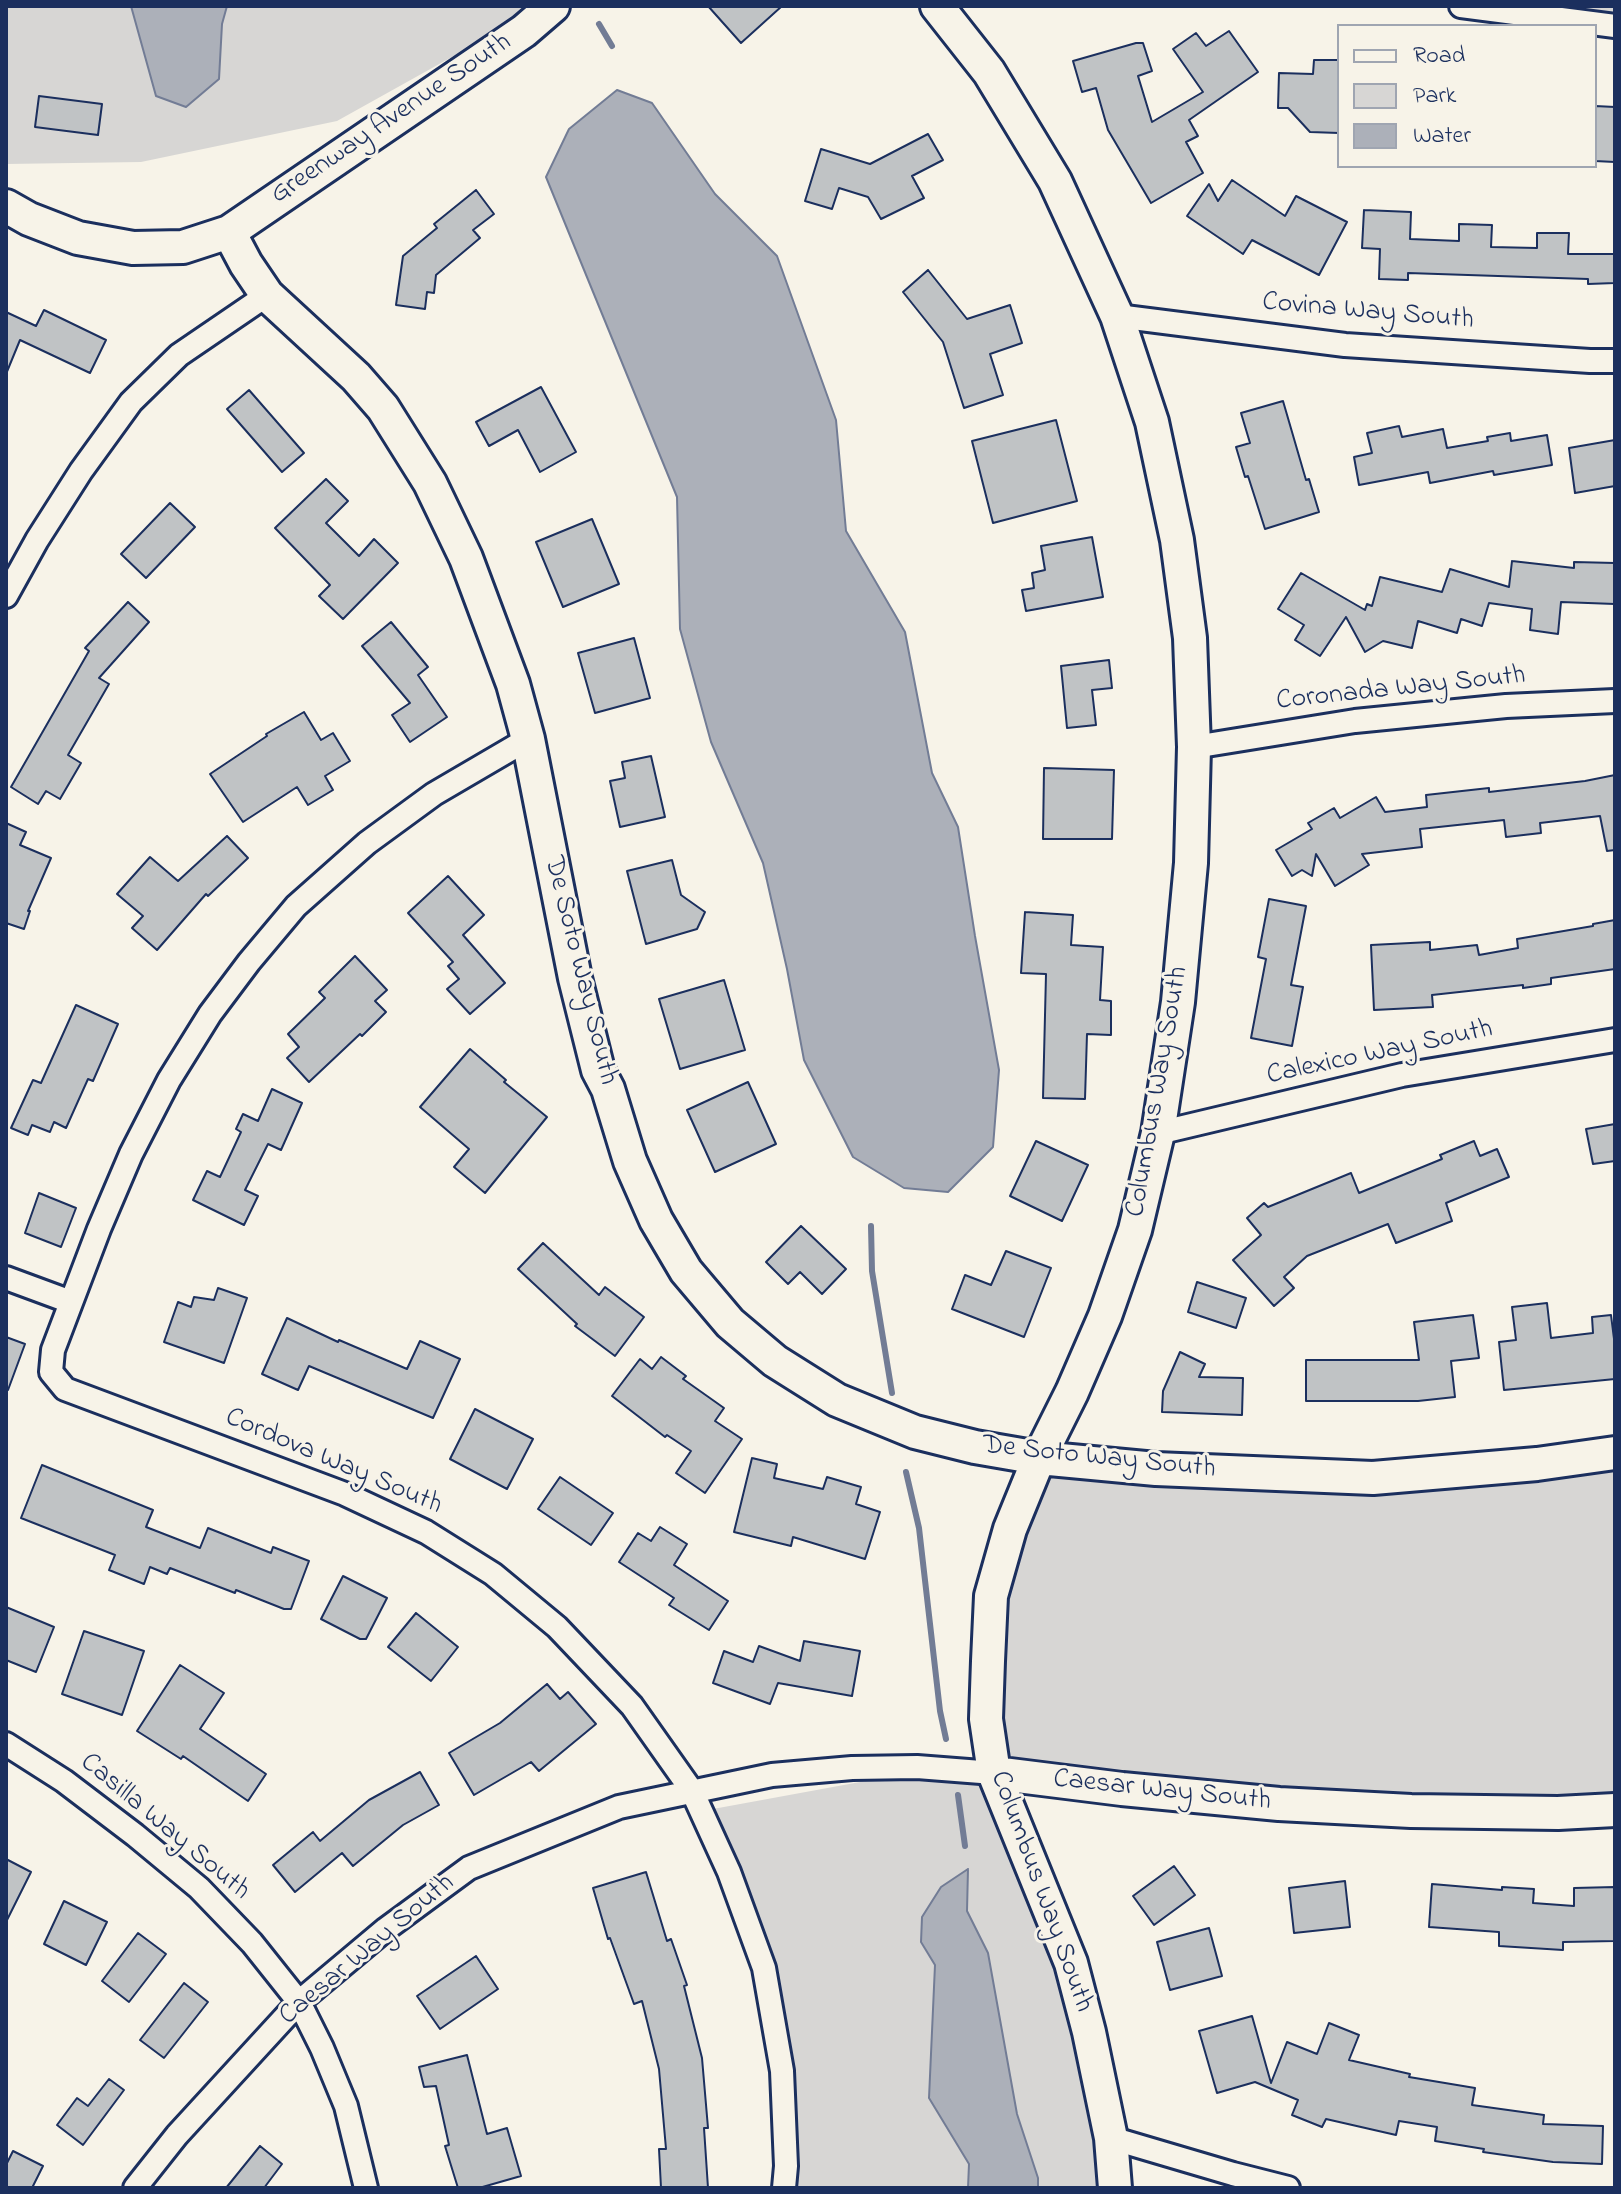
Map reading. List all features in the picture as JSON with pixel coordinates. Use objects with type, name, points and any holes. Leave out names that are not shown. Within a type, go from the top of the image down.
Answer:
[{"type":"street","name":"Greenway Avenue South","points":[[229,232],[524,31],[553,6]]},
{"type":"street","name":"Columbus Way South","points":[[937,6],[989,72],[1055,181],[1117,316],[1152,422],[1177,540],[1190,638],[1194,747],[1191,863],[1178,1002],[1158,1133],[1135,1230],[1105,1316],[1039,1458],[1010,1529],[991,1596],[986,1719],[994,1773],[1071,1963],[1111,2138],[1115,2188]]},
{"type":"street","points":[[1461,6],[1615,26]]},
{"type":"street","points":[[6,206],[29,219],[78,238],[133,248],[183,247],[229,232]]},
{"type":"street","name":"De Soto Way South","points":[[229,232],[267,295],[356,377],[383,408],[430,483],[466,558],[513,684],[528,739],[575,978],[598,1070],[608,1089],[630,1161],[656,1220],[686,1271],[730,1323],[775,1361],[837,1400],[915,1432],[1039,1458],[1156,1469],[1373,1478],[1537,1464],[1615,1453]]},
{"type":"street","points":[[6,596],[81,471],[131,402],[179,355],[267,295]]},
{"type":"street","name":"Covina Way South","points":[[1117,316],[1345,345],[1615,361]]},
{"type":"street","name":"Coronada Way South","points":[[1194,747],[1355,721],[1506,706],[1615,701]]},
{"type":"street","name":"Cordova Way South","points":[[528,739],[423,802],[367,843],[296,906],[249,962],[210,1014],[169,1080],[131,1154],[53,1350],[51,1372],[65,1389],[345,1494],[426,1532],[493,1574],[557,1627],[632,1706],[692,1791],[729,1872],[764,1968],[782,2071],[784,2188]]},
{"type":"street","name":"Calexico Way South","points":[[1158,1133],[1402,1075],[1615,1040]]},
{"type":"street","points":[[6,1278],[71,1302]]},
{"type":"street","name":"Casilla Way South","points":[[6,1744],[64,1781],[135,1835],[199,1888],[252,1943],[299,2002],[322,2048],[346,2106],[366,2188]]},
{"type":"street","name":"Caesar Way South","points":[[135,2188],[177,2135],[299,2002],[386,1929],[469,1868],[619,1807],[772,1775],[852,1768],[917,1767],[1279,1804],[1411,1811],[1558,1813],[1615,1810]]},
{"type":"street","points":[[1111,2138],[1288,2188]]},
{"type":"street","points":[[1233,2174],[1253,2188]]},
{"type":"green space","points":[[6,6],[131,6],[156,95],[219,79],[222,24],[227,6],[535,6],[520,19],[337,121],[141,162],[6,164]]},
{"type":"green space","points":[[1537,6],[1615,6],[1615,15],[1581,12]]},
{"type":"green space","points":[[1615,1466],[1615,1798],[1559,1801],[1280,1792],[1004,1762],[1000,1711],[1007,1603],[1023,1529],[1044,1479],[1057,1469]]},
{"type":"green space","points":[[916,1779],[987,1785],[1087,2041],[1102,2188],[1038,2188],[1038,2178],[1017,2114],[988,1953],[967,1911],[968,1870],[921,1942],[935,1965],[929,2098],[970,2164],[968,2188],[795,2188],[793,2068],[775,1965],[740,1866],[713,1809],[871,1780]]},
{"type":"water","points":[[131,6],[227,6],[222,24],[219,79],[186,107],[156,96]]},
{"type":"water","points":[[617,90],[652,103],[715,194],[777,256],[836,420],[846,531],[905,632],[932,773],[958,827],[999,1070],[993,1147],[948,1192],[904,1188],[853,1157],[804,1060],[763,863],[711,742],[680,629],[677,497],[546,177],[569,129]]},
{"type":"water","points":[[968,1869],[967,1911],[988,1953],[1017,2114],[1038,2178],[1038,2188],[968,2188],[969,2164],[929,2098],[935,1965],[921,1942],[922,1917],[941,1887]]},
{"type":"building","points":[[708,6],[782,6],[741,43]]},
{"type":"building","points":[[1229,31],[1258,72],[1189,120],[1198,136],[1186,142],[1203,173],[1151,203],[1108,130],[1096,88],[1082,92],[1073,61],[1143,43],[1152,71],[1138,76],[1152,122],[1203,92],[1173,49],[1196,33],[1206,46]]},
{"type":"building","points":[[1314,60],[1337,60],[1337,133],[1310,132],[1288,108],[1278,108],[1279,73],[1313,74]]},
{"type":"building","points":[[39,96],[102,104],[98,135],[35,127]]},
{"type":"building","points":[[1597,106],[1615,107],[1615,162],[1597,161]]},
{"type":"building","points":[[928,134],[943,160],[912,176],[924,198],[881,219],[868,197],[839,188],[832,209],[805,201],[821,149],[870,164]]},
{"type":"building","points":[[1232,180],[1285,216],[1296,196],[1347,222],[1319,275],[1252,240],[1243,254],[1187,216],[1209,184],[1218,201]]},
{"type":"building","points":[[476,190],[494,214],[473,230],[480,238],[436,275],[434,293],[427,292],[425,309],[396,305],[403,256],[437,228],[434,224]]},
{"type":"building","points":[[1364,210],[1411,212],[1410,239],[1459,241],[1459,224],[1492,225],[1491,247],[1537,248],[1537,233],[1569,233],[1568,254],[1615,254],[1615,283],[1588,284],[1588,279],[1408,273],[1408,280],[1379,279],[1380,249],[1362,248]]},
{"type":"building","points":[[928,270],[967,319],[1010,305],[1022,343],[990,354],[1003,395],[964,408],[943,342],[903,292]]},
{"type":"building","points":[[44,310],[106,340],[90,373],[20,340],[6,374],[6,312],[36,326]]},
{"type":"building","points":[[541,387],[576,452],[540,472],[518,430],[489,446],[476,422]]},
{"type":"building","points":[[249,390],[304,453],[282,472],[227,409]]},
{"type":"building","points":[[1283,401],[1306,480],[1309,479],[1319,512],[1265,529],[1236,447],[1250,443],[1241,413]]},
{"type":"building","points":[[1056,420],[1077,501],[993,523],[972,441]]},
{"type":"building","points":[[1399,426],[1402,437],[1443,429],[1447,448],[1488,441],[1487,437],[1510,433],[1511,441],[1547,435],[1552,465],[1494,475],[1493,471],[1430,483],[1428,472],[1359,485],[1354,457],[1372,453],[1367,433]]},
{"type":"building","points":[[1615,440],[1615,486],[1575,493],[1569,448]]},
{"type":"building","points":[[326,479],[348,501],[326,523],[359,556],[374,539],[398,563],[343,619],[319,596],[330,585],[275,528]]},
{"type":"building","points":[[170,503],[195,527],[146,578],[121,554]]},
{"type":"building","points":[[592,519],[619,584],[563,607],[536,542]]},
{"type":"building","points":[[1092,537],[1103,597],[1026,611],[1022,590],[1034,588],[1032,573],[1045,570],[1041,546]]},
{"type":"building","points":[[1512,561],[1574,568],[1574,562],[1615,563],[1615,604],[1561,602],[1558,634],[1530,630],[1532,609],[1489,603],[1482,626],[1461,619],[1457,633],[1418,621],[1412,648],[1383,641],[1365,652],[1346,617],[1320,656],[1295,640],[1304,625],[1278,609],[1301,573],[1365,610],[1367,604],[1372,606],[1380,577],[1442,592],[1450,569],[1509,587]]},
{"type":"building","points":[[128,602],[149,622],[99,678],[109,684],[68,755],[81,763],[60,799],[46,791],[38,804],[11,787],[89,651],[85,648]]},
{"type":"building","points":[[391,622],[428,667],[418,675],[447,717],[410,742],[392,715],[410,703],[362,646]]},
{"type":"building","points":[[634,638],[650,698],[595,713],[578,653]]},
{"type":"building","points":[[1109,660],[1112,688],[1092,690],[1096,725],[1067,728],[1061,666]]},
{"type":"building","points":[[304,712],[321,740],[333,733],[350,761],[325,776],[333,790],[308,805],[297,787],[243,822],[210,774],[266,734]]},
{"type":"building","points":[[651,756],[665,817],[620,827],[610,781],[625,778],[622,762]]},
{"type":"building","points":[[1044,768],[1114,770],[1112,839],[1043,839]]},
{"type":"building","points":[[1615,775],[1615,850],[1607,851],[1600,816],[1540,823],[1541,833],[1506,837],[1504,820],[1420,829],[1422,847],[1362,854],[1369,865],[1335,886],[1316,854],[1312,876],[1302,870],[1292,876],[1276,850],[1312,829],[1308,823],[1334,808],[1340,818],[1376,797],[1385,812],[1427,807],[1426,795],[1489,788],[1489,792]]},
{"type":"building","points":[[6,823],[26,832],[20,845],[51,858],[28,911],[24,929],[6,923]]},
{"type":"building","points":[[227,836],[248,858],[208,896],[206,894],[157,950],[132,928],[143,916],[117,894],[150,857],[178,881]]},
{"type":"building","points":[[672,860],[681,895],[705,912],[697,929],[646,944],[627,871]]},
{"type":"building","points":[[448,876],[484,915],[463,935],[505,983],[470,1014],[447,989],[459,979],[448,966],[453,962],[408,913]]},
{"type":"building","points":[[1269,899],[1306,906],[1291,985],[1303,987],[1292,1046],[1251,1038],[1266,959],[1258,957]]},
{"type":"building","points":[[1025,912],[1073,915],[1071,945],[1103,947],[1100,1000],[1111,1001],[1111,1035],[1087,1034],[1085,1099],[1043,1098],[1046,974],[1021,973]]},
{"type":"building","points":[[1615,920],[1615,969],[1551,978],[1551,984],[1523,988],[1523,985],[1432,995],[1433,1007],[1374,1010],[1371,945],[1430,942],[1430,950],[1477,945],[1479,955],[1518,948],[1517,939]]},
{"type":"building","points":[[355,956],[387,990],[375,1001],[386,1012],[309,1082],[287,1058],[299,1047],[288,1034],[325,998],[319,992]]},
{"type":"building","points":[[724,980],[745,1050],[680,1069],[659,999]]},
{"type":"building","points":[[76,1005],[118,1024],[93,1081],[88,1079],[66,1128],[54,1122],[50,1132],[32,1125],[28,1135],[11,1128],[33,1080],[41,1083]]},
{"type":"building","points":[[470,1049],[547,1117],[485,1193],[454,1167],[469,1149],[420,1107]]},
{"type":"building","points":[[748,1082],[776,1144],[715,1172],[687,1110]]},
{"type":"building","points":[[272,1089],[302,1103],[281,1150],[268,1144],[245,1190],[258,1196],[244,1225],[193,1200],[207,1171],[220,1177],[241,1132],[236,1129],[243,1114],[258,1121]]},
{"type":"building","points":[[1615,1124],[1615,1161],[1593,1164],[1586,1129]]},
{"type":"building","points":[[1036,1141],[1088,1165],[1062,1221],[1010,1196]]},
{"type":"building","points":[[1474,1141],[1480,1156],[1497,1149],[1509,1177],[1446,1203],[1452,1221],[1396,1243],[1388,1224],[1307,1256],[1284,1277],[1294,1288],[1274,1306],[1233,1260],[1261,1235],[1247,1218],[1264,1203],[1268,1207],[1351,1173],[1359,1193],[1442,1159],[1440,1155]]},
{"type":"building","points":[[39,1193],[76,1208],[61,1247],[25,1233]]},
{"type":"building","points":[[801,1226],[846,1269],[822,1294],[800,1272],[788,1284],[766,1262]]},
{"type":"building","points":[[543,1243],[599,1295],[605,1287],[644,1317],[615,1356],[575,1326],[577,1324],[518,1269]]},
{"type":"building","points":[[1006,1251],[1051,1268],[1024,1337],[952,1309],[965,1275],[991,1285]]},
{"type":"building","points":[[1197,1282],[1246,1298],[1236,1328],[1188,1312]]},
{"type":"building","points":[[218,1288],[247,1298],[224,1363],[164,1342],[178,1302],[191,1307],[194,1297],[214,1300]]},
{"type":"building","points":[[1547,1303],[1551,1338],[1593,1333],[1592,1317],[1611,1315],[1615,1379],[1504,1390],[1499,1342],[1516,1340],[1512,1307]]},
{"type":"building","points":[[1473,1315],[1479,1358],[1451,1361],[1455,1397],[1418,1401],[1306,1401],[1306,1360],[1419,1360],[1414,1322]]},
{"type":"building","points":[[287,1318],[407,1369],[420,1341],[460,1359],[433,1418],[309,1366],[298,1390],[262,1374]]},
{"type":"building","points":[[6,1337],[25,1344],[8,1390],[6,1389]]},
{"type":"building","points":[[1180,1352],[1205,1364],[1199,1377],[1243,1378],[1242,1415],[1162,1412],[1163,1391]]},
{"type":"building","points":[[661,1357],[686,1376],[683,1379],[724,1408],[715,1421],[742,1439],[705,1493],[676,1473],[691,1451],[667,1435],[665,1437],[612,1396],[640,1359],[652,1369]]},
{"type":"building","points":[[475,1409],[533,1439],[507,1489],[450,1459]]},
{"type":"building","points":[[752,1458],[777,1464],[774,1478],[823,1489],[827,1477],[861,1487],[856,1504],[880,1512],[865,1559],[793,1537],[791,1546],[734,1532]]},
{"type":"building","points":[[42,1465],[153,1510],[146,1527],[200,1548],[208,1528],[271,1553],[273,1547],[309,1561],[291,1609],[236,1590],[235,1593],[170,1568],[167,1574],[150,1567],[144,1584],[109,1570],[115,1555],[21,1518]]},
{"type":"building","points":[[560,1477],[613,1513],[591,1545],[538,1509]]},
{"type":"building","points":[[660,1527],[687,1544],[674,1565],[728,1601],[709,1630],[669,1605],[674,1598],[619,1562],[638,1533],[651,1541]]},
{"type":"building","points":[[343,1576],[387,1598],[366,1639],[360,1639],[321,1619]]},
{"type":"building","points":[[6,1607],[54,1627],[36,1672],[6,1660]]},
{"type":"building","points":[[416,1613],[458,1647],[431,1681],[388,1647]]},
{"type":"building","points":[[84,1631],[144,1651],[122,1715],[62,1694]]},
{"type":"building","points":[[804,1641],[860,1651],[852,1696],[778,1683],[770,1704],[713,1683],[724,1651],[753,1662],[759,1646],[800,1661]]},
{"type":"building","points":[[180,1665],[224,1693],[200,1729],[266,1774],[248,1801],[183,1756],[181,1759],[137,1731]]},
{"type":"building","points":[[547,1684],[560,1699],[568,1692],[596,1724],[539,1771],[531,1762],[474,1795],[449,1753],[500,1723]]},
{"type":"building","points":[[420,1772],[439,1805],[403,1825],[353,1866],[342,1853],[295,1892],[273,1865],[313,1832],[320,1841],[369,1800]]},
{"type":"building","points":[[6,1859],[31,1872],[6,1922]]},
{"type":"building","points":[[1174,1866],[1195,1895],[1154,1925],[1133,1896]]},
{"type":"building","points":[[646,1872],[667,1941],[671,1939],[687,1985],[684,1986],[702,2058],[708,2128],[704,2128],[708,2188],[661,2188],[659,2149],[666,2149],[659,2069],[642,2001],[634,2004],[608,1939],[593,1888]]},
{"type":"building","points":[[1345,1881],[1350,1927],[1294,1933],[1289,1888]]},
{"type":"building","points":[[1432,1884],[1502,1890],[1502,1887],[1534,1889],[1533,1903],[1574,1906],[1574,1888],[1615,1887],[1615,1941],[1563,1942],[1563,1950],[1499,1946],[1499,1932],[1429,1927]]},
{"type":"building","points":[[64,1901],[107,1922],[86,1965],[44,1944]]},
{"type":"building","points":[[1209,1928],[1222,1976],[1170,1990],[1157,1942]]},
{"type":"building","points":[[138,1933],[166,1954],[129,2002],[102,1981]]},
{"type":"building","points":[[476,1956],[498,1989],[440,2029],[417,1996]]},
{"type":"building","points":[[184,1983],[208,2002],[164,2058],[140,2040]]},
{"type":"building","points":[[1252,2016],[1271,2083],[1287,2042],[1317,2054],[1329,2023],[1359,2035],[1349,2060],[1410,2074],[1409,2077],[1475,2088],[1472,2105],[1544,2115],[1543,2124],[1603,2126],[1602,2164],[1553,2162],[1483,2152],[1484,2149],[1435,2141],[1437,2127],[1399,2121],[1396,2135],[1326,2119],[1322,2127],[1292,2115],[1298,2100],[1255,2082],[1217,2093],[1199,2031]]},
{"type":"building","points":[[467,2055],[487,2134],[507,2128],[521,2176],[479,2188],[458,2188],[445,2146],[449,2145],[436,2086],[424,2087],[419,2067]]},
{"type":"building","points":[[109,2079],[124,2090],[83,2145],[57,2125],[77,2098],[88,2106]]},
{"type":"building","points":[[260,2146],[282,2164],[264,2188],[226,2188]]},
{"type":"building","points":[[13,2151],[43,2166],[32,2188],[6,2188],[6,2165]]},
{"type":"waterway","points":[[599,24],[612,46]]},
{"type":"waterway","points":[[871,1226],[872,1271],[892,1393]]},
{"type":"waterway","points":[[906,1472],[919,1528],[946,1739]]},
{"type":"waterway","points":[[958,1795],[965,1846]]}]
